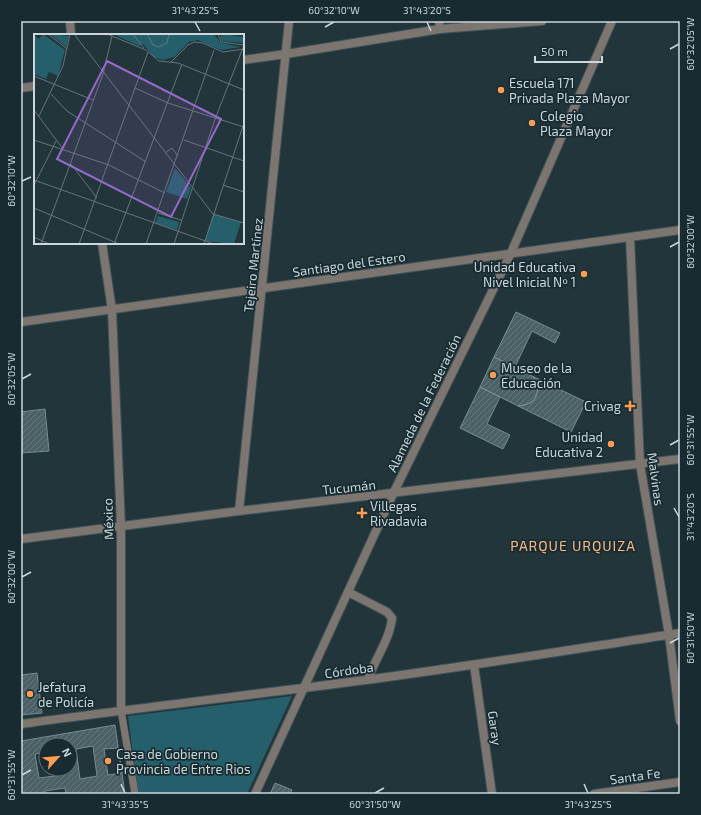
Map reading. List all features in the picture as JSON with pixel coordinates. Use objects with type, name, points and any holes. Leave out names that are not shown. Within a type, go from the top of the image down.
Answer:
[{"type":"street","points":[[70,21],[71,34]]},
{"type":"street","name":"Tejeiro Martínez","points":[[239,511],[289,21]]},
{"type":"street","points":[[244,60],[286,54],[439,25],[542,21]]},
{"type":"street","name":"Alameda de la Federación","points":[[255,794],[393,494],[511,253],[612,21]]},
{"type":"street","points":[[21,88],[34,86]]},
{"type":"street","name":"Santiago del Estero","points":[[21,322],[680,230]]},
{"type":"street","name":"Malvinas","points":[[630,237],[640,464],[669,635],[680,722]]},
{"type":"street","name":"México","points":[[102,244],[112,310],[121,526],[121,710],[135,794]]},
{"type":"street","name":"Tucumán","points":[[21,539],[239,511],[680,459]]},
{"type":"street","points":[[348,592],[387,612],[392,618],[391,629],[373,665],[368,680]]},
{"type":"street","name":"Córdoba","points":[[21,724],[121,710],[368,680],[680,633]]},
{"type":"street","name":"Garay","points":[[474,665],[492,794]]},
{"type":"street","name":"Santa Fe","points":[[594,794],[680,782]]},
{"type":"shaded area","points":[[292,696],[247,794],[138,794],[128,716]]},
{"type":"building","points":[[516,312],[560,333],[555,343],[532,331],[515,367],[494,357]]},
{"type":"building","points":[[494,357],[532,376],[538,387],[535,399],[530,403],[518,406],[480,387]]},
{"type":"building","points":[[532,376],[586,402],[571,432],[518,406],[530,403],[535,399],[538,387]]},
{"type":"building","points":[[480,387],[500,397],[487,424],[510,435],[503,449],[460,428]]},
{"type":"building","points":[[45,409],[49,451],[21,453],[21,412]]},
{"type":"building","name":"Jefatura de Policía","points":[[37,673],[42,713],[21,715],[21,675]]},
{"type":"building","name":"Casa de Gobierno Provincia de Entre Rios","points":[[115,725],[125,794],[66,794],[65,788],[45,791],[46,794],[21,794],[21,741],[38,738],[38,753],[35,754],[39,778],[78,777],[78,764],[80,779],[97,776],[93,746],[78,749],[78,737],[44,737]]},
{"type":"building","points":[[118,748],[122,773],[108,775],[104,749]]},
{"type":"building","points":[[275,783],[292,790],[290,794],[270,794]]},
{"type":"place","name":"Escuela 171 Privada Plaza Mayor","points":[[501,90]]},
{"type":"place","name":"Colegio Plaza Mayor","points":[[532,123]]},
{"type":"place","name":"Unidad Educativa Nivel Inicial Nº 1","points":[[584,274]]},
{"type":"place","name":"Museo de la Educación","points":[[493,375]]},
{"type":"place","name":"Crivag","points":[[630,406]]},
{"type":"place","name":"Unidad Educativa 2","points":[[611,444]]},
{"type":"place","name":"Villegas Rivadavia","points":[[362,513]]},
{"type":"place","name":"Jefatura de Policía","points":[[30,694]]},
{"type":"place","name":"Casa de Gobierno Provincia de Entre Rios","points":[[108,761]]},
{"type":"district","name":"PARQUE URQUIZA","points":[[573,546]]}]
